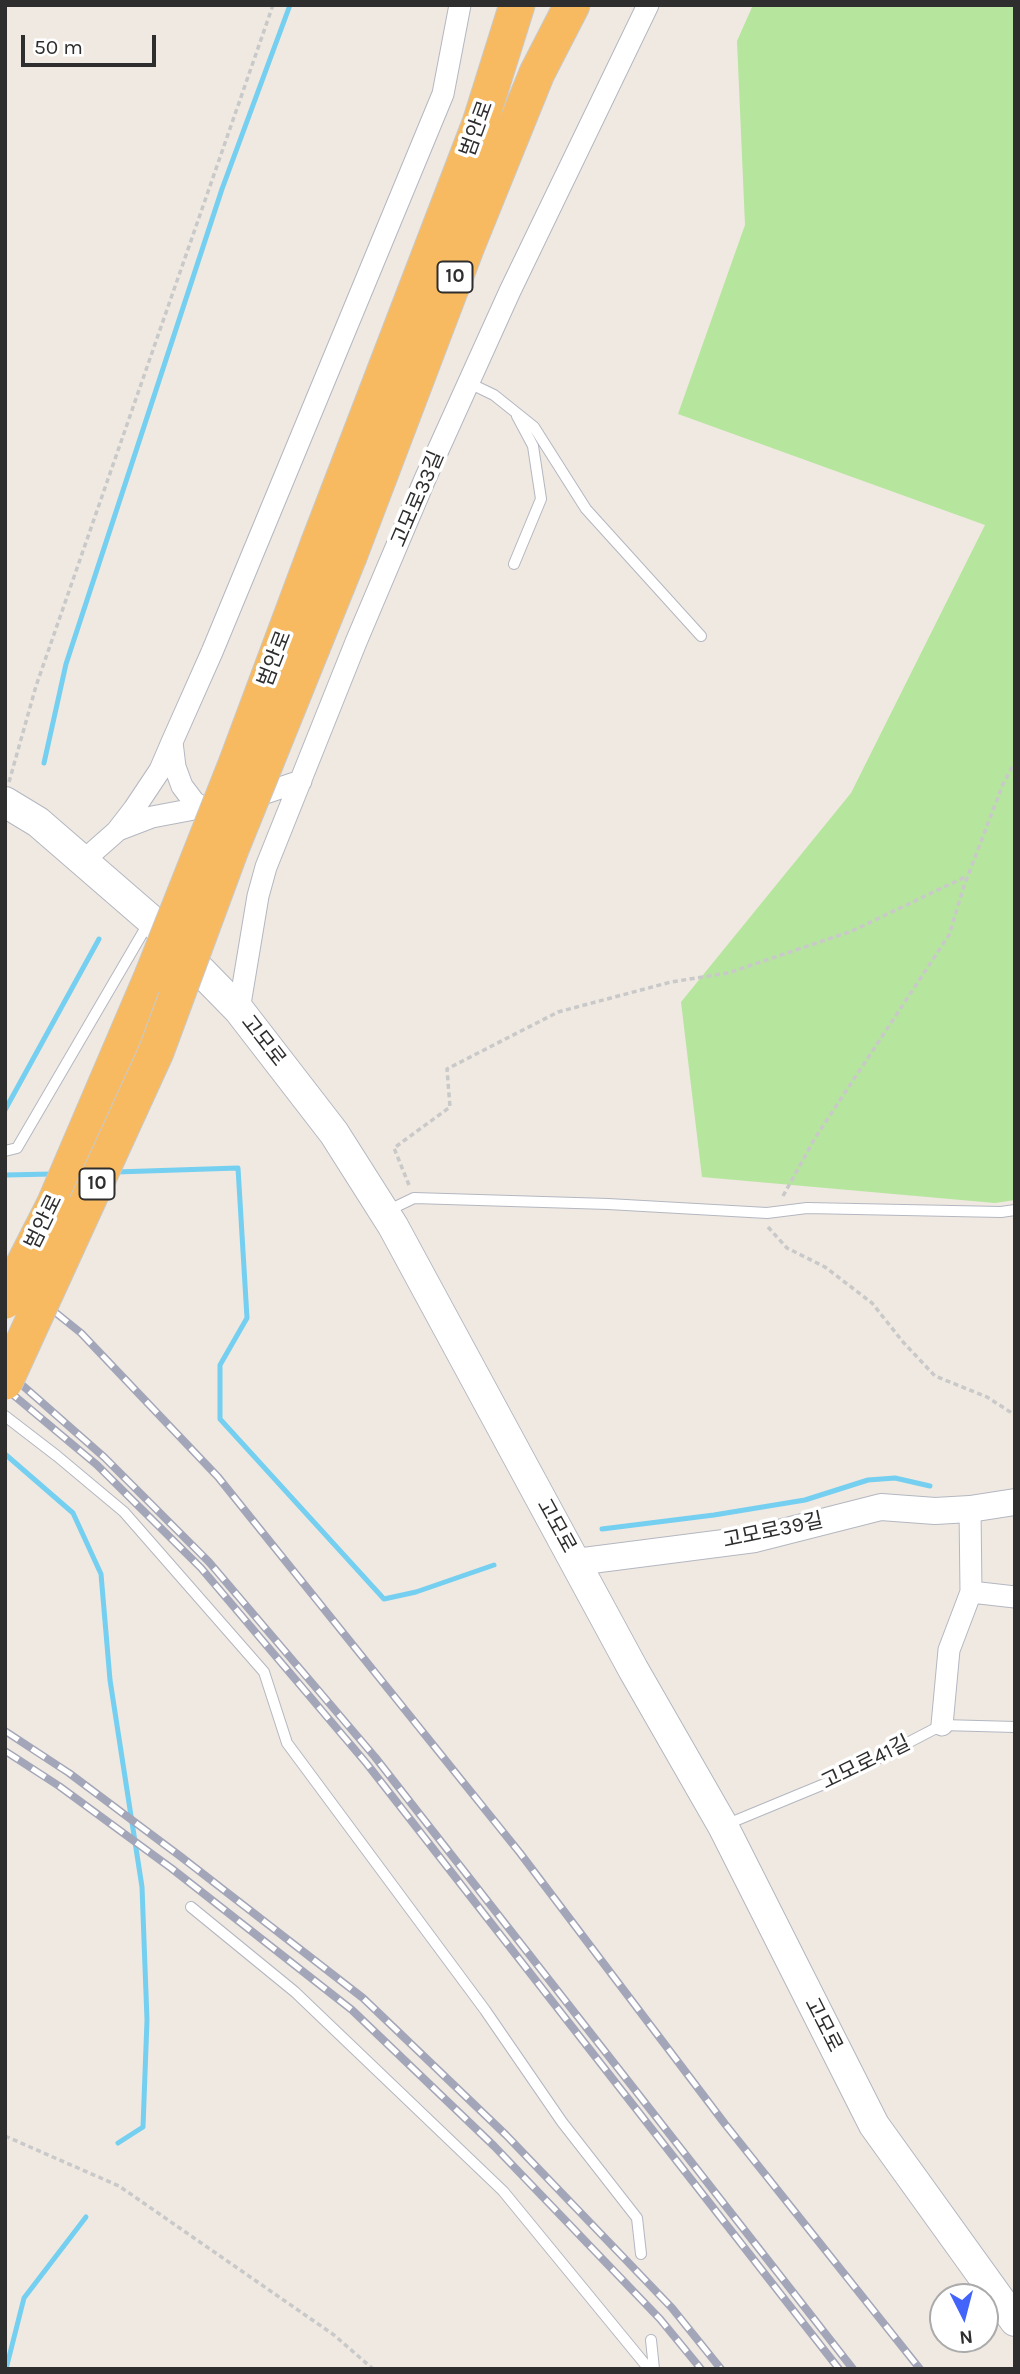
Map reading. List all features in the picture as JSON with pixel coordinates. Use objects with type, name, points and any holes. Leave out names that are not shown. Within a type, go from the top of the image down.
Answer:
[{"type":"highway","name":"범안로","points":[[5,1382],[156,1052],[236,836],[480,122],[517,5]]},
{"type":"highway","name":"10","points":[[334,548],[467,246],[537,73],[572,5]]},
{"type":"highway","name":"범안로","points":[[5,1301],[54,1205],[144,997],[236,764],[334,548]]},
{"type":"main road","name":"고모로","points":[[7,792],[150,919],[239,1010],[334,1133],[384,1212],[723,1826],[873,2125],[1015,2321]]},
{"type":"street","points":[[83,861],[117,831],[148,789],[212,652],[443,94],[460,5]]},
{"type":"street","name":"고모로33길","points":[[239,1010],[266,867],[367,617],[510,291],[648,5]]},
{"type":"street","points":[[172,742],[175,767],[182,786],[194,802],[204,808]]},
{"type":"street","points":[[117,831],[152,817],[247,799],[301,780]]},
{"type":"street","name":"고모로39길","points":[[576,1562],[755,1539],[881,1507],[936,1511],[1015,1502]]},
{"type":"street","points":[[942,1725],[949,1650],[971,1592],[970,1509]]},
{"type":"street","points":[[971,1592],[1015,1597]]},
{"type":"lane","points":[[469,383],[494,395],[534,426],[586,509],[701,636]]},
{"type":"lane","points":[[514,565],[541,499],[533,446],[516,412]]},
{"type":"lane","points":[[11,1149],[150,919]]},
{"type":"lane","points":[[384,1212],[414,1198],[775,1212],[807,1208],[1002,1212],[1015,1210]]},
{"type":"lane","points":[[5,1416],[57,1455],[124,1512],[264,1672],[287,1743],[485,2010],[562,2122],[637,2218],[641,2254]]},
{"type":"lane","name":"고모로41길","points":[[723,1826],[846,1775],[942,1725],[1015,1727]]},
{"type":"lane","points":[[191,1907],[295,1992],[503,2191],[651,2369]]},
{"type":"lane","points":[[651,2340],[651,2369]]},
{"type":"path","points":[[7,792],[36,686],[273,5]]},
{"type":"path","points":[[1015,762],[1003,784],[949,936],[815,1138],[775,1212],[764,1222],[787,1248],[825,1267],[872,1303],[934,1376],[987,1397],[1015,1415]]},
{"type":"path","points":[[414,1198],[394,1148],[450,1107],[447,1069],[558,1012],[671,982],[729,973],[852,931],[969,875]]},
{"type":"path","points":[[5,2136],[119,2186],[334,2335],[373,2369]]},
{"type":"green space","points":[[753,5],[1015,5],[1015,1200],[995,1203],[702,1177],[681,1002],[851,793],[985,525],[678,414],[745,225],[737,41]]},
{"type":"waterway","points":[[44,763],[66,664],[222,189],[290,5]]},
{"type":"waterway","points":[[5,1110],[99,939]]},
{"type":"waterway","points":[[116,1172],[238,1168],[247,1318],[220,1365],[220,1419],[384,1599],[416,1592],[494,1565]]},
{"type":"waterway","points":[[5,1175],[53,1174]]},
{"type":"waterway","points":[[5,1454],[73,1513],[101,1574],[110,1680],[142,1887],[147,2020],[143,2127],[118,2143]]},
{"type":"waterway","points":[[602,1529],[805,1500],[868,1480],[895,1478],[930,1486]]},
{"type":"waterway","points":[[6,2369],[24,2298],[86,2217]]},
{"type":"railway","points":[[5,1272],[81,1333],[218,1477],[520,1853],[725,2124],[920,2369]]},
{"type":"railway","points":[[5,1370],[104,1457],[209,1562],[375,1757],[853,2369]]},
{"type":"railway","points":[[5,1388],[97,1465],[201,1568],[367,1764],[839,2369]]},
{"type":"railway","points":[[5,1731],[69,1773],[363,1998],[506,2135],[672,2308],[721,2369]]},
{"type":"railway","points":[[5,1751],[59,1786],[171,1868],[352,2010],[494,2146],[660,2319],[701,2369]]}]
